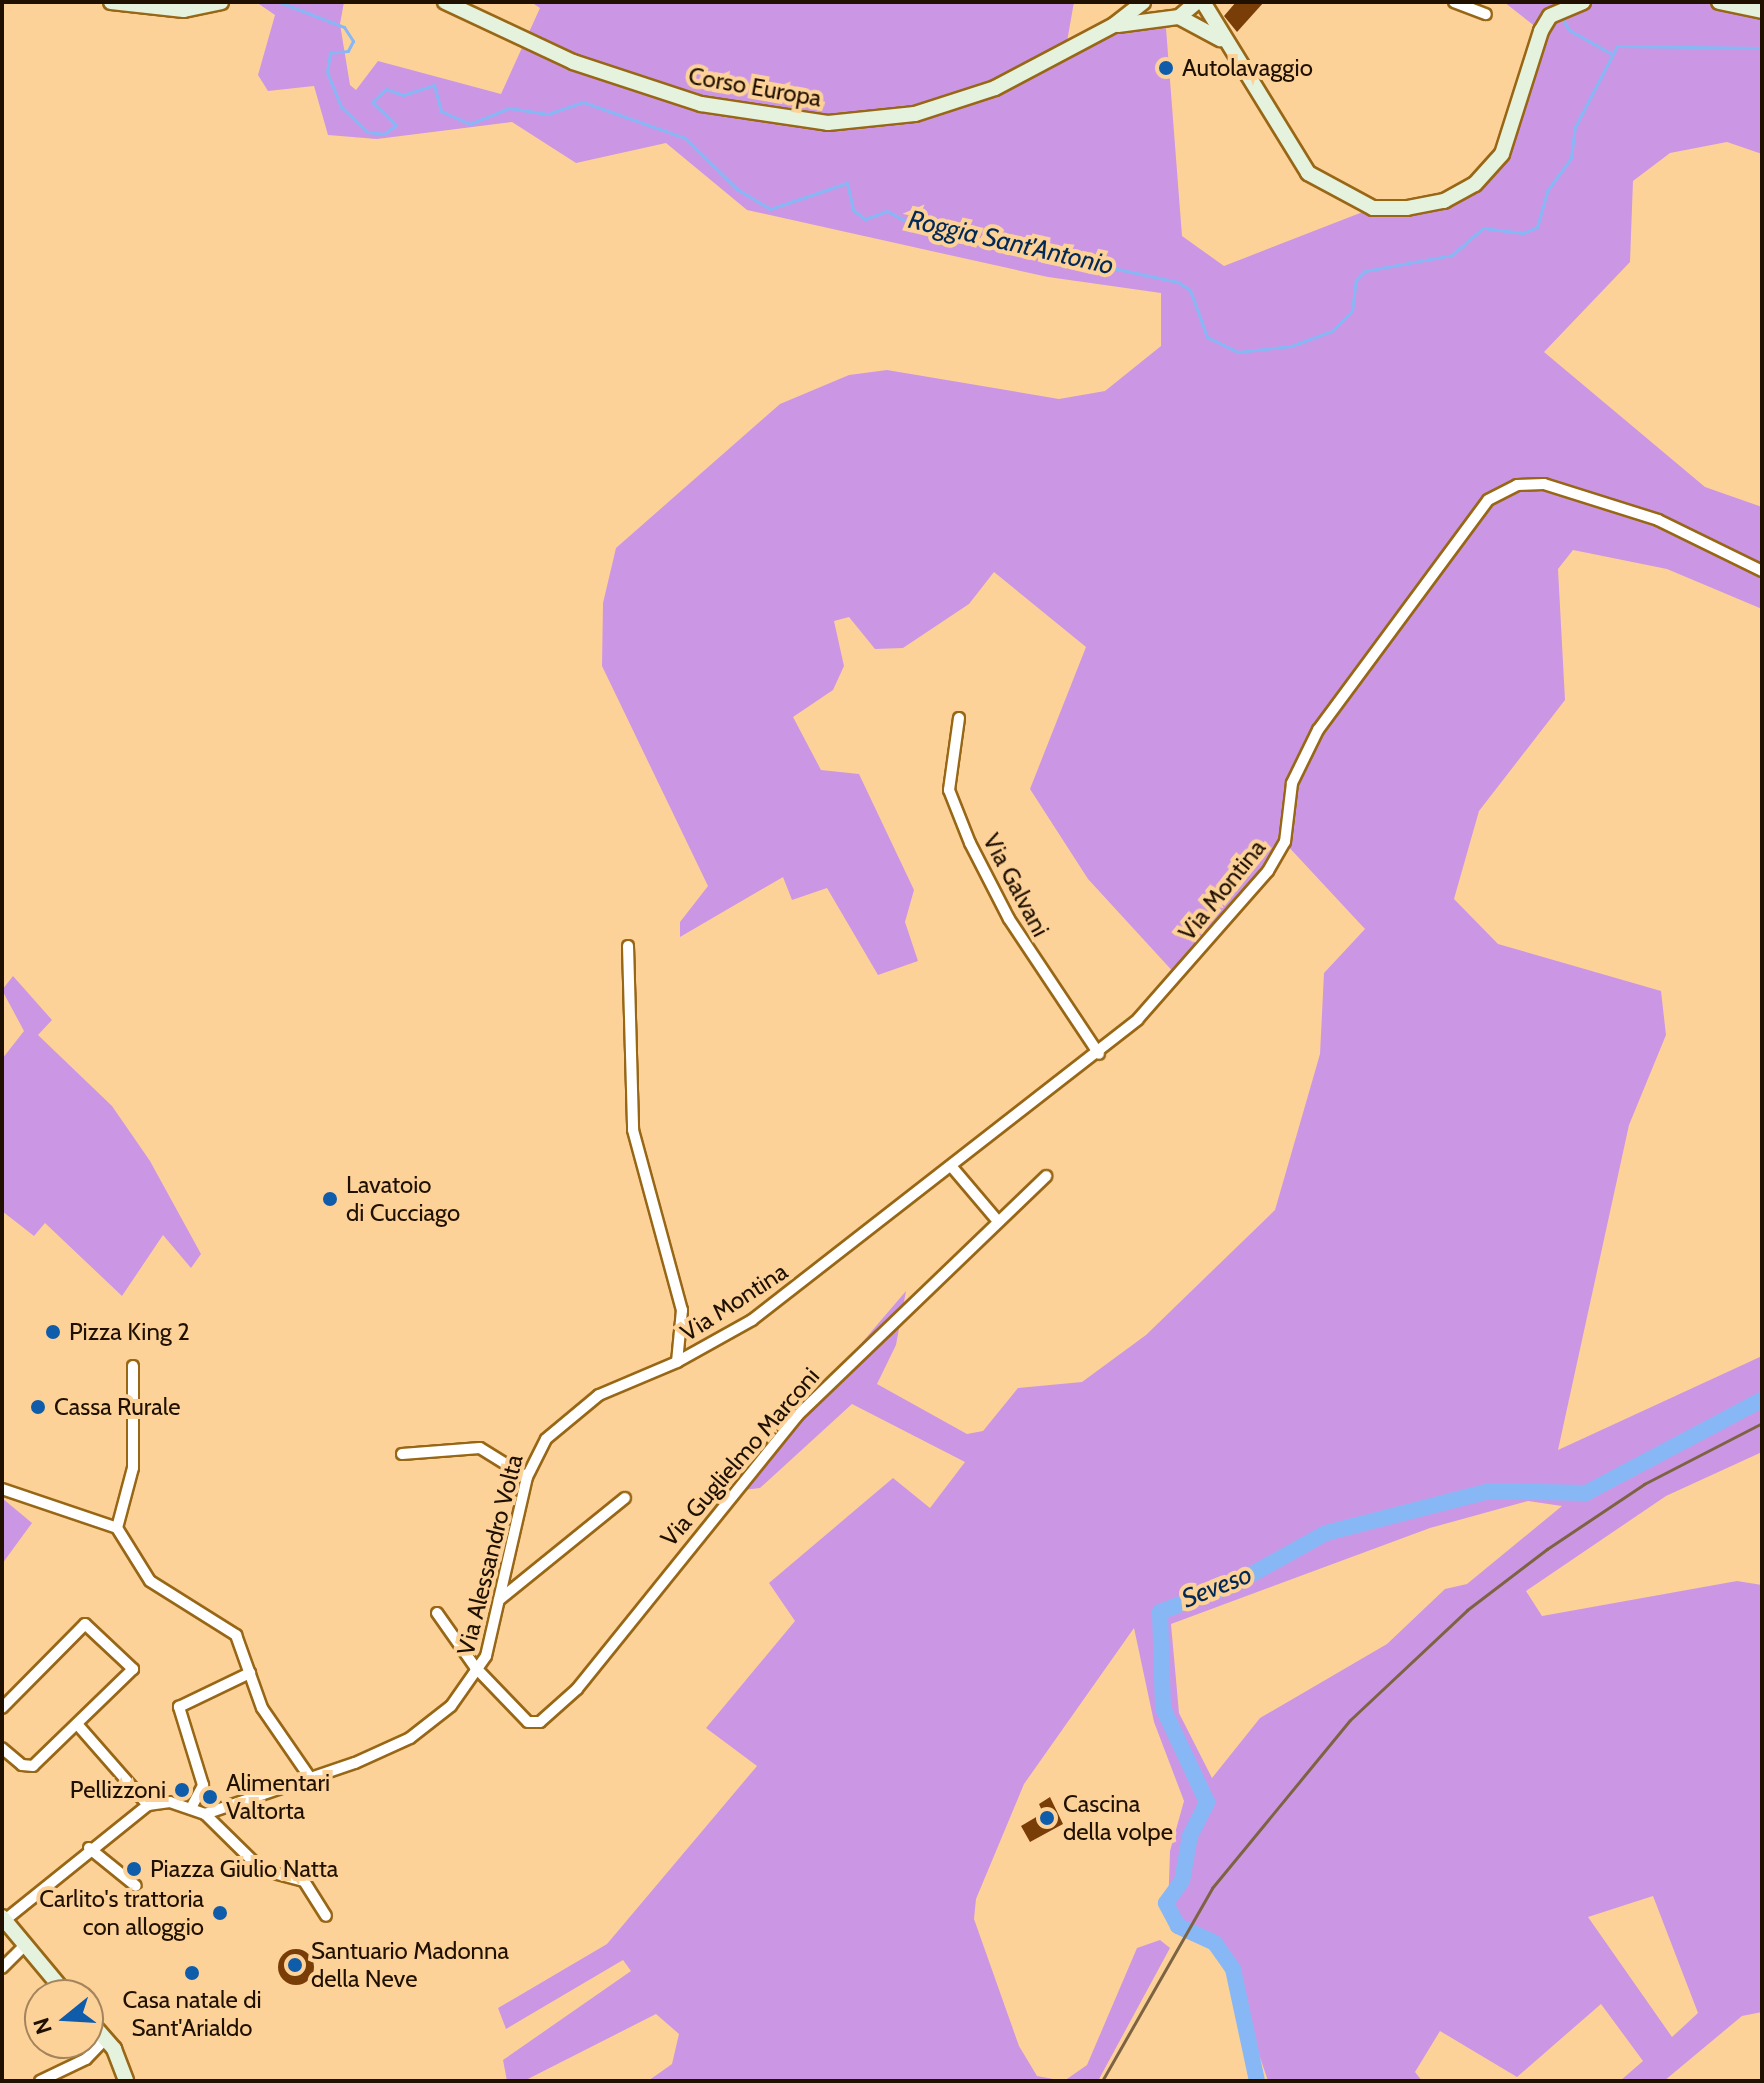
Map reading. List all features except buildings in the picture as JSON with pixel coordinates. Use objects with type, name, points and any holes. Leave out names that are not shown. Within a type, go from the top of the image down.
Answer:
[{"type":"main road","points":[[111,2],[139,10],[221,2]]},
{"type":"main road","name":"Corso Europa","points":[[445,2],[573,62],[701,104],[828,123],[915,114],[995,88],[1114,25],[1143,2]]},
{"type":"main road","points":[[1155,2],[1172,16],[1221,40]]},
{"type":"main road","points":[[1114,25],[1172,16],[1200,2],[1221,40],[1308,173],[1373,208],[1407,208],[1444,201],[1475,184],[1502,154],[1550,16],[1579,4]]},
{"type":"main road","points":[[1719,2],[1762,11]]},
{"type":"main road","points":[[3,1919],[54,1979]]},
{"type":"main road","points":[[106,2038],[126,2081]]},
{"type":"street","points":[[1454,2],[1486,14]]},
{"type":"street","name":"Via Montina","points":[[677,1362],[752,1320],[1099,1054],[1268,871],[1285,842],[1297,768],[1318,730],[1488,500],[1517,485],[1544,484],[1658,520],[1762,571]]},
{"type":"street","name":"Via Galvani","points":[[959,718],[949,790],[970,843],[1043,976],[1099,1054]]},
{"type":"street","points":[[628,946],[633,1130],[682,1310],[677,1362]]},
{"type":"street","points":[[952,1167],[997,1220]]},
{"type":"street","name":"Via Guglielmo Marconi","points":[[481,1670],[532,1724],[568,1697],[797,1416],[1046,1176]]},
{"type":"street","name":"Via Alessandro Volta","points":[[205,1814],[311,1779],[421,1731],[481,1670],[527,1477],[538,1449],[599,1395],[677,1362]]},
{"type":"street","points":[[117,1528],[133,1468],[133,1366]]},
{"type":"street","points":[[402,1454],[480,1448],[527,1477]]},
{"type":"street","points":[[2,1489],[117,1528],[150,1581],[236,1635],[269,1720],[311,1779]]},
{"type":"street","points":[[499,1600],[625,1498]]},
{"type":"street","points":[[437,1613],[481,1670]]},
{"type":"street","points":[[2,1708],[85,1624],[133,1669],[33,1766],[22,1765],[2,1748]]},
{"type":"street","points":[[191,1808],[203,1785],[179,1707],[250,1673]]},
{"type":"street","points":[[77,1724],[148,1805]]},
{"type":"street","points":[[3,1919],[89,1848],[148,1805],[191,1808],[205,1814],[262,1870],[304,1881],[326,1916]]},
{"type":"street","points":[[89,1848],[136,1886]]},
{"type":"street","points":[[2,1968],[25,1945]]},
{"type":"street","points":[[40,2081],[86,2059],[106,2038]]},
{"type":"shaded area","points":[[256,2],[344,2],[340,24],[350,85],[356,90],[378,61],[501,94],[540,8],[531,2],[1074,2],[1065,53],[1165,15],[1182,236],[1224,266],[1373,208],[1444,201],[1502,154],[1541,31],[1504,2],[1762,2],[1762,154],[1727,142],[1670,153],[1633,181],[1630,262],[1544,352],[1705,487],[1762,507],[1762,609],[1667,569],[1573,550],[1558,569],[1565,700],[1479,811],[1454,899],[1498,944],[1661,991],[1666,1035],[1629,1125],[1558,1450],[1762,1356],[1762,1452],[1666,1496],[1526,1591],[1542,1616],[1737,1581],[1762,1585],[1762,2012],[1742,2016],[1664,2081],[1620,2081],[1643,2061],[1601,2004],[1517,2077],[1440,2031],[1415,2072],[1422,2081],[1268,2081],[1225,1953],[1178,1926],[1168,1911],[1170,1851],[1184,1801],[1154,1722],[1134,1628],[1024,1784],[976,1899],[974,1919],[1019,2046],[1037,2076],[1064,2081],[648,2081],[672,2064],[679,2034],[656,2014],[524,2081],[507,2081],[503,2060],[631,1971],[623,1960],[506,2029],[498,2008],[607,1944],[757,1766],[706,1728],[795,1621],[769,1583],[893,1478],[930,1508],[965,1462],[852,1404],[760,1488],[735,1491],[906,1291],[896,1345],[877,1384],[967,1434],[983,1431],[1018,1388],[1082,1382],[1146,1335],[1275,1210],[1320,1054],[1324,973],[1365,929],[1285,843],[1177,976],[1088,879],[1030,789],[1086,647],[994,572],[969,604],[903,648],[875,649],[849,617],[834,621],[844,666],[833,690],[793,717],[821,770],[859,774],[914,890],[905,922],[918,961],[878,975],[827,888],[792,900],[783,877],[680,937],[680,922],[708,886],[602,666],[603,603],[616,548],[780,404],[849,375],[887,370],[1059,399],[1105,391],[1161,346],[1161,293],[1048,277],[747,210],[666,143],[576,163],[512,122],[377,139],[328,135],[314,86],[268,91],[258,75],[275,15]],"holes":[[[1528,1501],[1562,1506],[1467,1584],[1445,1589],[1387,1644],[1260,1718],[1212,1778],[1179,1713],[1171,1624],[1430,1528]],[[1653,1896],[1698,2013],[1672,2037],[1588,1917]]]},
{"type":"shaded area","points":[[13,976],[52,1020],[38,1035],[112,1106],[150,1161],[201,1254],[191,1268],[163,1235],[122,1296],[45,1223],[34,1236],[2,1211],[2,1059],[24,1031],[2,990]]},
{"type":"shaded area","points":[[2,1498],[32,1523],[2,1564]]},
{"type":"shaded area","points":[[1160,1940],[1170,1948],[1098,2081],[1064,2081],[1087,2065],[1137,1948]]},
{"type":"waterway","name":"Roggia Sant'Antonio","points":[[279,2],[344,27],[353,41],[348,51],[330,53],[327,72],[341,107],[368,132],[384,134],[396,125],[372,102],[386,89],[403,95],[434,85],[441,111],[470,124],[509,108],[548,114],[583,102],[685,138],[737,189],[770,209],[847,183],[853,210],[865,219],[887,211],[904,220],[931,219],[962,236],[1178,282],[1190,290],[1207,337],[1238,352],[1291,346],[1332,331],[1352,311],[1356,280],[1365,271],[1452,255],[1483,228],[1523,233],[1537,227],[1547,191],[1571,158],[1575,127],[1617,46],[1762,48]]},
{"type":"waterway","points":[[1560,15],[1569,30],[1610,53]]},
{"type":"waterway","name":"Seveso","points":[[1257,2081],[1233,1969],[1215,1943],[1178,1926],[1166,1903],[1182,1881],[1190,1836],[1207,1802],[1163,1708],[1160,1612],[1234,1584],[1326,1533],[1490,1491],[1586,1493],[1762,1400]]},
{"type":"railway","points":[[1102,2081],[1212,1888],[1350,1720],[1467,1610],[1547,1549],[1644,1484],[1762,1423]]},
{"type":"place","name":"Autolavaggio","points":[[1166,68]]},
{"type":"place","name":"Lavatoio di Cucciago","points":[[330,1199]]},
{"type":"place","name":"Pizza King 2","points":[[53,1332]]},
{"type":"place","name":"Cassa Rurale","points":[[38,1407]]},
{"type":"place","name":"Pellizzoni","points":[[182,1790]]},
{"type":"place","name":"Alimentari Valtorta","points":[[210,1797]]},
{"type":"place","name":"Cascina della volpe","points":[[1047,1818]]},
{"type":"place","name":"Piazza Giulio Natta","points":[[134,1869]]},
{"type":"place","name":"Carlito's trattoria con alloggio","points":[[220,1913]]},
{"type":"place","name":"Santuario Madonna della Neve","points":[[295,1965]]},
{"type":"place","name":"Casa natale di Sant'Arialdo","points":[[192,1973]]}]
